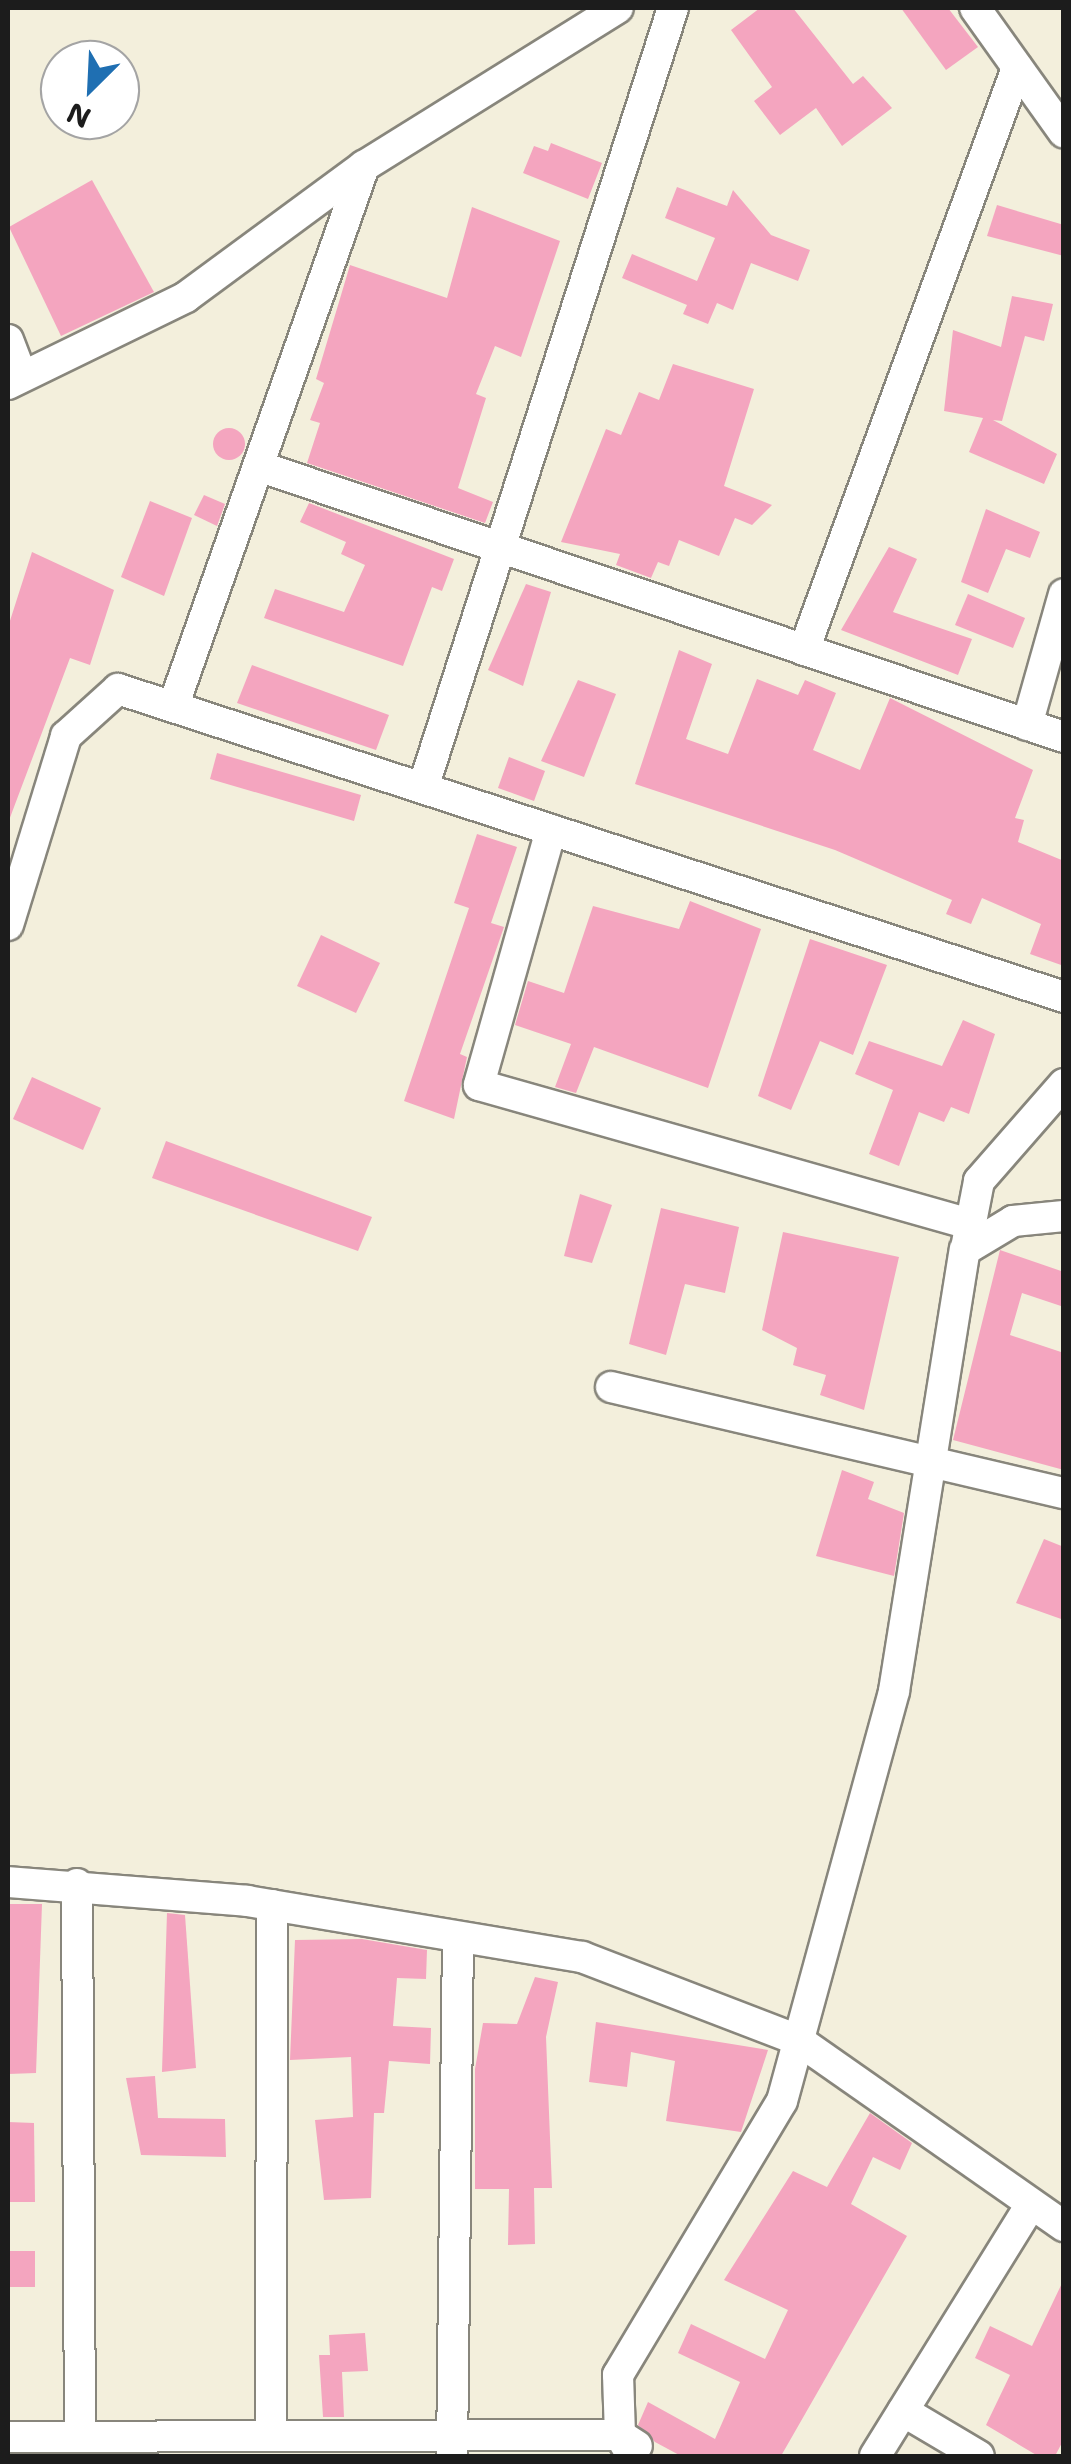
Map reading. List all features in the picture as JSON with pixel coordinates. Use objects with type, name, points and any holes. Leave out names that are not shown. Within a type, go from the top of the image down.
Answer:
[{"type":"street","points":[[8,340],[15,380],[186,297],[364,166],[618,8]]},
{"type":"street","points":[[423,788],[672,8]]},
{"type":"street","points":[[975,8],[1064,133]]},
{"type":"street","points":[[804,650],[1017,68]]},
{"type":"street","points":[[173,707],[364,166]]},
{"type":"street","points":[[258,466],[1064,737]]},
{"type":"street","points":[[1028,725],[1064,594]]},
{"type":"street","points":[[8,924],[66,736],[118,689],[1064,997]]},
{"type":"street","points":[[551,830],[479,1085],[968,1237],[1013,1220],[1064,1216]]},
{"type":"street","points":[[626,2446],[618,2375],[782,2101],[894,1690],[928,1462],[979,1181],[1064,1084]]},
{"type":"street","points":[[1013,1220],[1064,1232]]},
{"type":"street","points":[[611,1387],[1064,1493]]},
{"type":"street","points":[[8,1882],[77,1884],[272,1905],[582,1958],[798,2040],[1064,2226]]},
{"type":"street","points":[[77,1884],[80,2436]]},
{"type":"street","points":[[271,2435],[272,1905]]},
{"type":"street","points":[[452,2445],[458,1936]]},
{"type":"street","points":[[876,2456],[1031,2204]]},
{"type":"street","points":[[903,2411],[978,2456]]},
{"type":"street","points":[[8,2436],[271,2435],[452,2445],[626,2446],[652,2456]]},
{"type":"building","points":[[760,8],[793,8],[853,84],[863,76],[892,108],[842,146],[816,108],[780,135],[754,101],[772,87],[731,30]]},
{"type":"building","points":[[901,8],[948,8],[978,47],[946,70]]},
{"type":"building","points":[[551,143],[602,163],[588,199],[523,173],[534,146],[548,151]]},
{"type":"building","points":[[92,180],[154,292],[61,336],[9,227]]},
{"type":"building","points":[[677,187],[727,206],[733,190],[771,235],[810,250],[798,281],[751,263],[733,310],[717,303],[708,324],[683,314],[687,305],[622,278],[632,254],[697,281],[715,238],[665,218]]},
{"type":"building","points":[[997,205],[1064,225],[1064,256],[987,236]]},
{"type":"building","points":[[472,207],[560,241],[521,357],[495,346],[476,394],[486,398],[458,488],[493,502],[485,523],[307,463],[320,423],[310,420],[324,383],[316,379],[350,265],[447,298]]},
{"type":"building","points":[[1012,296],[1053,304],[1044,341],[1025,336],[1002,421],[993,420],[1057,454],[1044,484],[969,452],[983,418],[944,411],[953,330],[1001,347]]},
{"type":"building","points":[[673,364],[754,389],[724,486],[772,505],[752,525],[735,518],[719,556],[679,540],[669,566],[658,562],[651,578],[616,565],[620,554],[561,542],[606,429],[621,435],[639,392],[659,400]]},
{"type":"building","points":[[229,428],[241,432],[245,444],[241,456],[229,460],[217,456],[213,444],[217,432]]},
{"type":"building","points":[[204,495],[225,504],[217,526],[194,515]]},
{"type":"building","points":[[150,501],[192,518],[164,596],[121,577]]},
{"type":"building","points":[[309,503],[454,559],[442,591],[432,587],[403,666],[264,618],[275,589],[344,612],[365,565],[341,554],[346,542],[300,522]]},
{"type":"building","points":[[986,509],[1040,532],[1030,558],[1006,549],[988,593],[961,582]]},
{"type":"building","points":[[889,547],[917,559],[893,612],[972,639],[958,675],[841,630]]},
{"type":"building","points":[[32,552],[114,590],[90,665],[70,658],[8,823],[8,627]]},
{"type":"building","points":[[526,584],[551,592],[523,686],[488,670]]},
{"type":"building","points":[[968,594],[1025,618],[1013,648],[955,625]]},
{"type":"building","points":[[679,650],[712,664],[686,739],[728,754],[757,679],[798,695],[805,680],[836,693],[813,750],[860,770],[890,698],[1033,770],[1015,818],[1024,820],[1018,842],[1064,861],[1064,966],[1030,954],[1041,924],[982,898],[971,924],[946,914],[952,900],[835,850],[635,784]]},
{"type":"building","points":[[252,665],[389,715],[376,750],[237,703]]},
{"type":"building","points":[[578,680],[616,694],[584,777],[541,761]]},
{"type":"building","points":[[217,753],[361,795],[354,821],[210,779]]},
{"type":"building","points":[[509,757],[545,771],[534,801],[498,788]]},
{"type":"building","points":[[477,834],[517,847],[491,923],[504,927],[460,1054],[467,1057],[454,1119],[404,1101],[469,908],[454,903]]},
{"type":"building","points":[[690,901],[761,929],[708,1088],[594,1047],[576,1093],[555,1087],[571,1044],[515,1025],[528,981],[564,993],[593,906],[679,929]]},
{"type":"building","points":[[321,935],[380,963],[356,1013],[297,986]]},
{"type":"building","points":[[810,939],[887,965],[853,1055],[820,1041],[791,1110],[758,1096]]},
{"type":"building","points":[[963,1020],[995,1034],[969,1114],[951,1107],[944,1122],[919,1112],[899,1166],[869,1154],[893,1090],[855,1074],[869,1041],[942,1066]]},
{"type":"building","points":[[32,1077],[101,1108],[83,1150],[13,1119]]},
{"type":"building","points":[[166,1141],[372,1217],[358,1251],[152,1178]]},
{"type":"building","points":[[580,1194],[612,1205],[592,1263],[564,1256]]},
{"type":"building","points":[[661,1208],[739,1227],[725,1293],[685,1284],[666,1355],[629,1344]]},
{"type":"building","points":[[783,1232],[899,1257],[864,1410],[820,1395],[826,1375],[793,1365],[797,1348],[762,1330]]},
{"type":"building","points":[[1000,1250],[1064,1272],[1064,1307],[1022,1293],[1010,1335],[1064,1353],[1064,1470],[953,1440]]},
{"type":"building","points":[[842,1470],[874,1482],[868,1499],[904,1513],[894,1576],[816,1556]]},
{"type":"building","points":[[1044,1539],[1064,1547],[1064,1620],[1016,1603]]},
{"type":"building","points":[[8,1904],[42,1904],[36,2073],[8,2074]]},
{"type":"building","points":[[167,1913],[185,1915],[196,2068],[162,2072]]},
{"type":"building","points":[[362,1939],[427,1950],[426,1979],[397,1978],[393,2026],[431,2028],[430,2064],[389,2061],[384,2113],[374,2113],[371,2198],[324,2200],[315,2120],[353,2117],[351,2057],[290,2060],[295,1940]]},
{"type":"building","points":[[535,1977],[558,1982],[546,2037],[552,2188],[534,2188],[535,2244],[508,2245],[509,2189],[475,2189],[475,2069],[483,2023],[517,2024]]},
{"type":"building","points":[[596,2022],[768,2050],[741,2132],[666,2121],[675,2061],[631,2052],[627,2087],[589,2082]]},
{"type":"building","points":[[155,2076],[158,2118],[225,2119],[226,2157],[141,2155],[126,2078]]},
{"type":"building","points":[[870,2113],[912,2143],[900,2170],[873,2157],[851,2204],[907,2236],[781,2456],[681,2456],[655,2442],[638,2425],[648,2402],[715,2439],[740,2382],[678,2353],[691,2324],[765,2359],[788,2310],[724,2280],[793,2171],[827,2187]]},
{"type":"building","points":[[8,2122],[34,2123],[35,2202],[8,2202]]},
{"type":"building","points":[[8,2251],[35,2251],[35,2287],[8,2287]]},
{"type":"building","points":[[1064,2279],[1064,2439],[1055,2456],[1038,2456],[986,2425],[1010,2375],[975,2358],[990,2326],[1032,2346]]},
{"type":"building","points":[[365,2333],[368,2371],[342,2372],[344,2417],[323,2417],[319,2355],[330,2355],[329,2335]]}]
